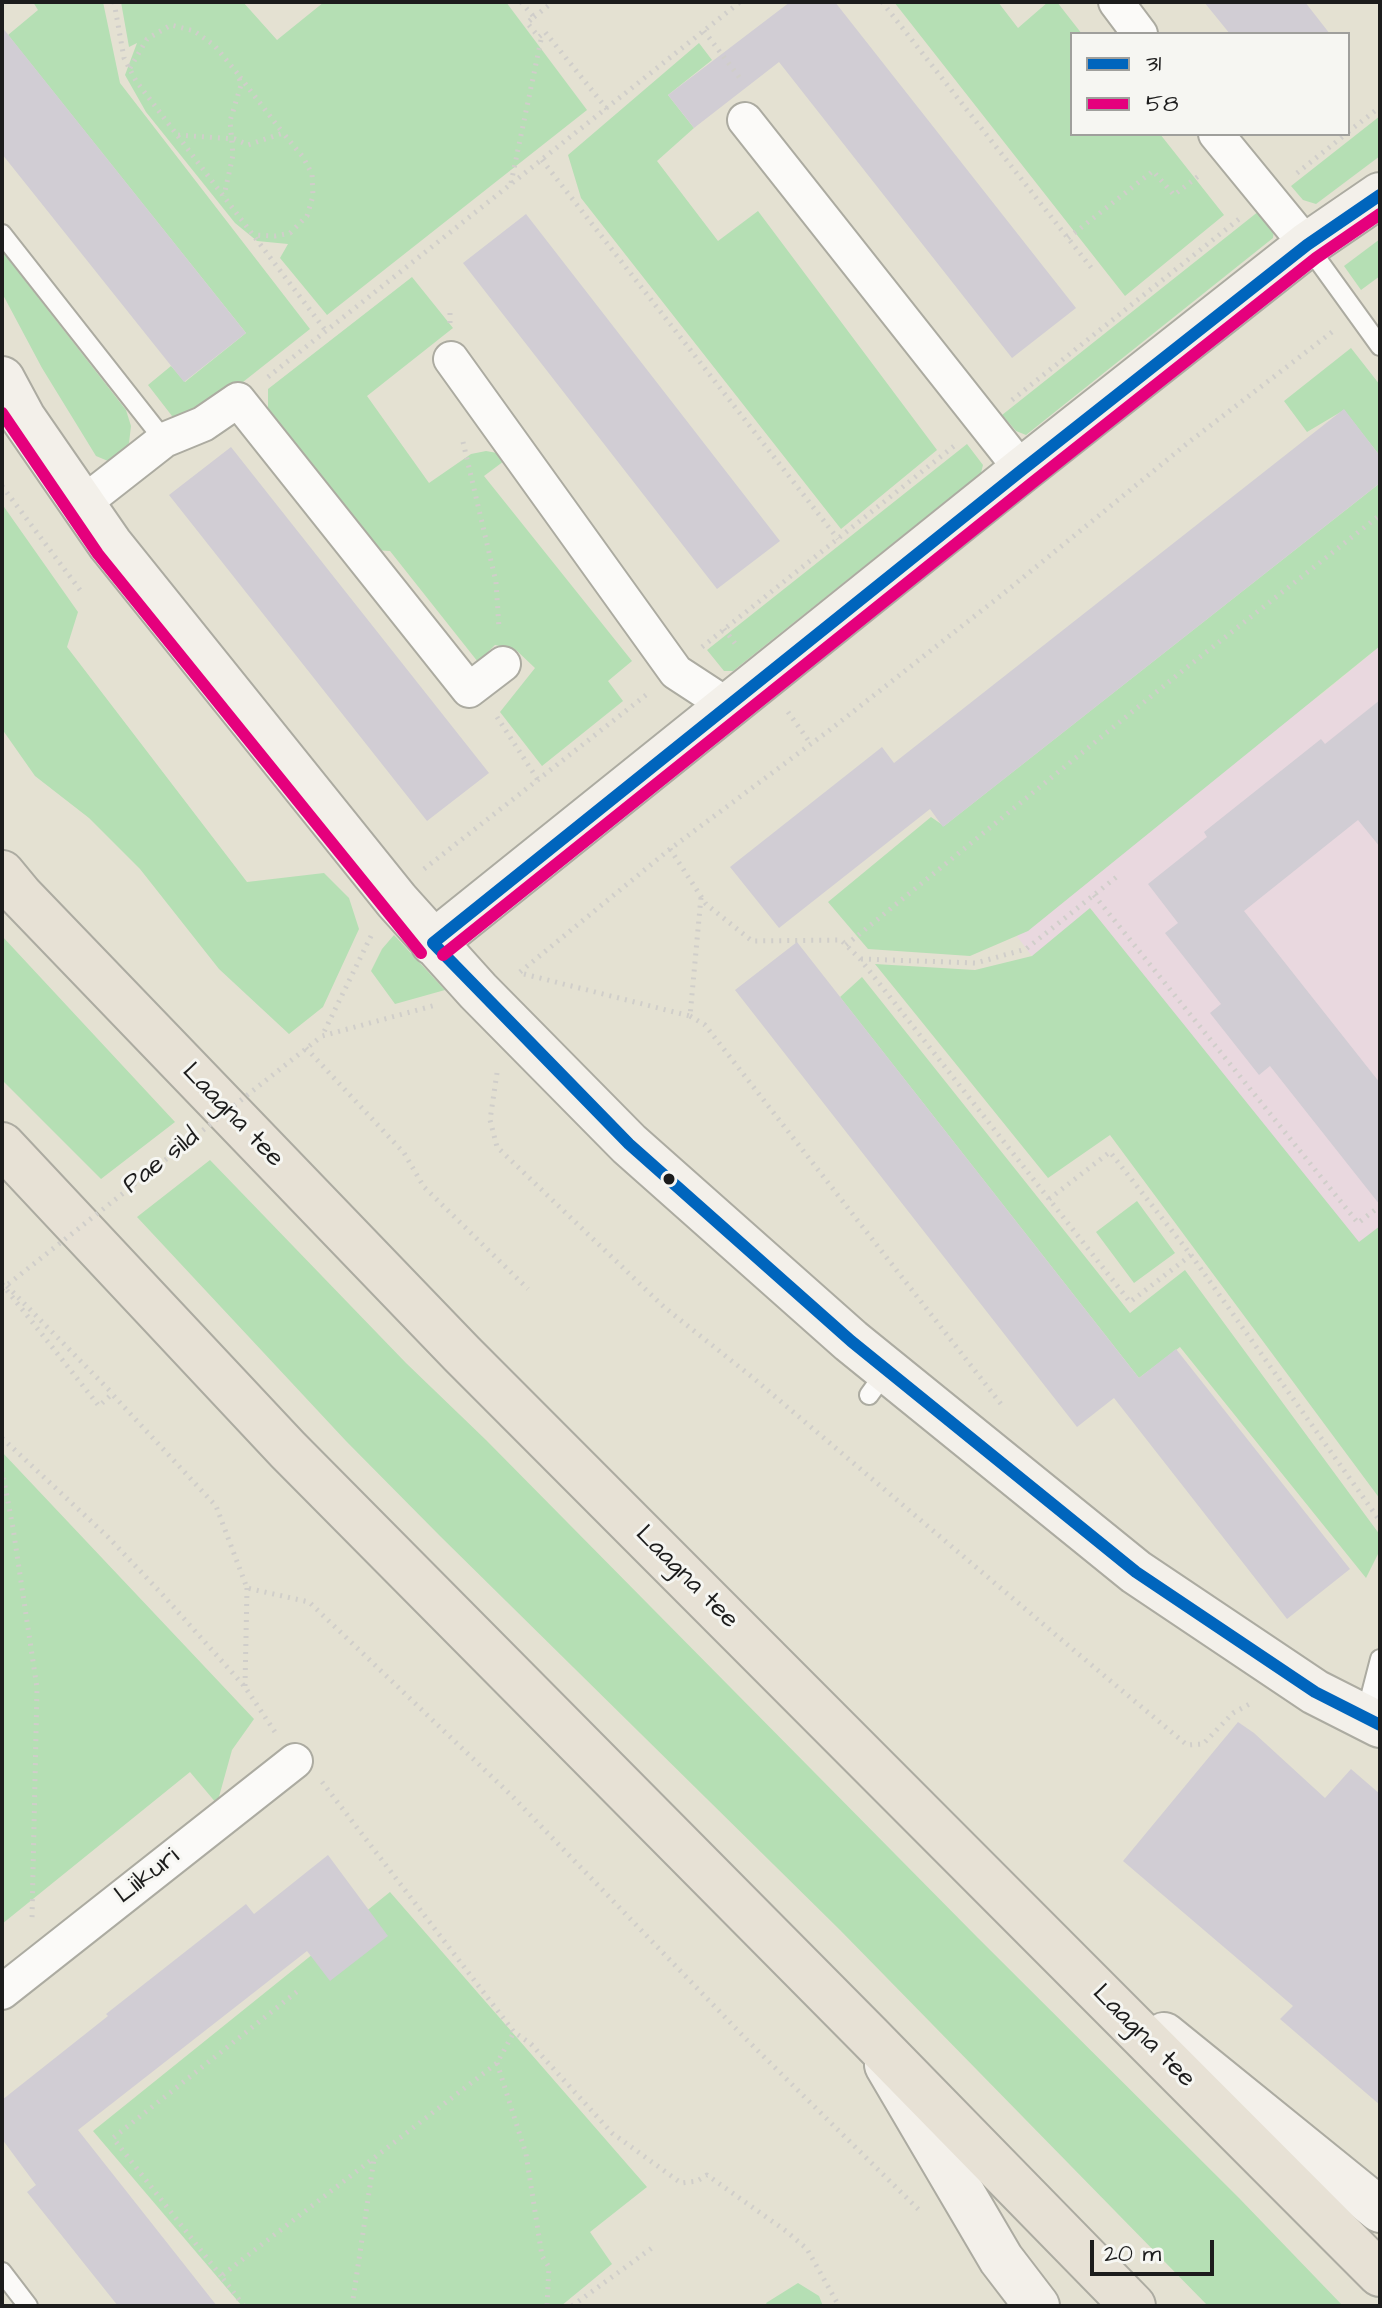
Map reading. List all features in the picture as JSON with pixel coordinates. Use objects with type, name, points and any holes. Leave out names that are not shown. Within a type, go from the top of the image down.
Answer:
[{"type":"main road","name":"Laagna tee","points":[[2,873],[462,1354],[1380,2274]]},
{"type":"main road","points":[[2,1145],[288,1450],[1133,2306]]},
{"type":"street","points":[[1116,2],[1138,32]]},
{"type":"street","points":[[745,120],[1022,470]]},
{"type":"street","points":[[1223,143],[1307,245]]},
{"type":"street","points":[[433,943],[1022,470],[1307,245],[1380,195]]},
{"type":"street","points":[[451,359],[676,672],[728,706]]},
{"type":"street","points":[[2,379],[23,418],[81,505],[377,877],[433,943],[629,1144],[878,1382],[1136,1572],[1315,1692],[1372,1721]]},
{"type":"street","points":[[81,505],[164,440],[203,424],[238,400],[469,690],[503,664]]},
{"type":"street","name":"Liikuri","points":[[2,1992],[295,1761]]},
{"type":"street","points":[[1042,1936],[1380,2210]]},
{"type":"street","points":[[869,2036],[1001,2259],[1037,2306]]},
{"type":"lane","points":[[2,234],[164,440]]},
{"type":"lane","points":[[1307,245],[1380,346]]},
{"type":"lane","points":[[1372,1721],[1380,1659]]},
{"type":"lane","points":[[2,2272],[28,2306]]},
{"type":"path","points":[[114,2],[124,58],[136,81],[326,331]]},
{"type":"path","points":[[521,2],[534,17]]},
{"type":"path","points":[[553,2],[527,23],[539,37],[545,32],[607,109]]},
{"type":"path","points":[[238,400],[740,2]]},
{"type":"path","points":[[882,2],[1093,270]]},
{"type":"path","points":[[130,68],[147,39],[171,25],[194,31],[214,45],[308,166],[312,174],[313,196],[307,216],[290,233],[254,235]]},
{"type":"path","points":[[704,31],[742,81]]},
{"type":"path","points":[[511,185],[542,35]]},
{"type":"path","points":[[224,197],[233,155],[230,121],[241,85],[238,74]]},
{"type":"path","points":[[1350,130],[1380,107]]},
{"type":"path","points":[[177,135],[231,139],[248,145],[283,133]]},
{"type":"path","points":[[1068,238],[1153,171],[1174,195],[1223,143]]},
{"type":"path","points":[[542,160],[838,539]]},
{"type":"path","points":[[450,313],[451,359]]},
{"type":"path","points":[[511,977],[670,849],[811,744],[1356,314]]},
{"type":"path","points":[[461,431],[465,459],[496,582],[503,664],[495,714],[538,780]]},
{"type":"path","points":[[2,486],[80,590]]},
{"type":"path","points":[[846,945],[1181,672],[1380,515]]},
{"type":"path","points":[[787,710],[811,744]]},
{"type":"path","points":[[414,876],[620,715]]},
{"type":"path","points":[[670,849],[706,904],[752,941],[841,940],[860,959],[1130,1302],[1191,1255]]},
{"type":"path","points":[[860,959],[976,963],[1026,949],[1119,875]]},
{"type":"path","points":[[1094,895],[1358,1223],[1380,1206]]},
{"type":"path","points":[[690,1016],[701,896]]},
{"type":"path","points":[[322,1036],[372,934]]},
{"type":"path","points":[[519,973],[690,1016],[705,1025],[1002,1405]]},
{"type":"path","points":[[322,1036],[437,1005]]},
{"type":"path","name":"Pae sild","points":[[4,1286],[322,1036]]},
{"type":"path","points":[[306,1048],[404,1153],[424,1187],[528,1289]]},
{"type":"path","points":[[498,1070],[490,1120],[497,1147],[664,1307],[752,1377],[1187,1745],[1203,1744],[1233,1713],[1262,1697],[1294,1702],[1315,1692]]},
{"type":"path","points":[[1049,1199],[1110,1152],[1191,1255],[1380,1521]]},
{"type":"path","points":[[4,1286],[112,1394],[216,1506],[247,1588],[245,1687]]},
{"type":"path","points":[[4,1286],[99,1406],[112,1394]]},
{"type":"path","points":[[2,1438],[108,1537],[245,1687],[295,1761],[318,1778],[514,2032],[531,2044],[612,2133],[681,2183],[697,2181],[707,2175],[786,2231],[807,2249],[839,2306]]},
{"type":"path","points":[[2,1470],[37,1688],[30,1970]]},
{"type":"path","points":[[247,1588],[309,1602],[512,1796],[746,2039],[927,2218]]},
{"type":"path","points":[[244,2306],[113,2138],[299,1990]]},
{"type":"path","points":[[221,2276],[497,2063],[514,2032]]},
{"type":"path","points":[[497,2063],[526,2154],[542,2256],[549,2267],[547,2306]]},
{"type":"path","points":[[352,2306],[374,2158]]},
{"type":"path","points":[[572,2306],[656,2245]]},
{"type":"shaded area","points":[[1380,646],[1380,1376],[1133,1090],[979,886],[1321,695]]},
{"type":"green space","points":[[33,2],[103,2],[120,83],[310,329],[200,416],[172,416],[148,385],[171,366],[185,382],[246,333],[8,35],[38,10]]},
{"type":"green space","points":[[121,2],[243,2],[277,40],[324,2],[506,2],[587,110],[327,315],[280,258],[288,244],[257,241],[235,223],[146,112],[125,75],[137,43],[129,47]]},
{"type":"green space","points":[[894,2],[998,2],[1018,28],[1048,2],[1057,2],[1080,32],[1070,32],[1070,136],[1162,136],[1224,215],[1125,296]]},
{"type":"green space","points":[[699,43],[712,60],[668,95],[694,128],[657,161],[718,241],[758,211],[937,450],[841,529],[581,198],[568,155]]},
{"type":"green space","points":[[1380,116],[1380,156],[1316,204],[1303,200],[1291,186]]},
{"type":"green space","points":[[1259,211],[1274,230],[1273,238],[1026,435],[1016,431],[1002,415]]},
{"type":"green space","points":[[1380,239],[1380,276],[1361,290],[1344,266]]},
{"type":"green space","points":[[2,251],[126,410],[131,426],[129,443],[121,454],[108,461],[96,456],[42,368],[2,293]]},
{"type":"green space","points":[[412,277],[453,328],[367,396],[429,483],[471,454],[486,451],[497,453],[504,461],[484,476],[632,661],[608,681],[623,701],[542,766],[500,712],[535,668],[516,650],[495,645],[478,662],[390,551],[374,550],[268,409],[268,389]]},
{"type":"green space","points":[[1351,348],[1380,385],[1380,456],[1344,410],[1307,432],[1284,401]]},
{"type":"green space","points":[[967,444],[983,465],[981,473],[733,671],[724,671],[707,650]]},
{"type":"green space","points":[[1380,483],[1380,646],[1028,931],[970,956],[868,949],[828,902],[931,817],[944,826]]},
{"type":"green space","points":[[2,504],[78,612],[67,647],[247,882],[324,873],[349,898],[359,929],[323,1007],[289,1034],[219,969],[140,869],[89,818],[35,776],[2,729]]},
{"type":"green space","points":[[1090,908],[1359,1242],[1380,1226],[1380,1499],[1110,1135],[1048,1178],[875,964],[975,970],[1032,956]]},
{"type":"green space","points":[[394,935],[445,990],[395,1004],[371,971],[382,949]]},
{"type":"green space","points":[[2,936],[175,1122],[101,1179],[2,1080]]},
{"type":"green space","points":[[862,977],[1130,1313],[1185,1270],[1380,1535],[1380,1550],[1366,1578],[1180,1347],[1139,1378],[840,997]]},
{"type":"green space","points":[[210,1160],[406,1363],[486,1440],[1343,2306],[1208,2306],[840,1930],[346,1441],[137,1217]]},
{"type":"green space","points":[[1137,1201],[1175,1253],[1134,1283],[1096,1232]]},
{"type":"green space","points":[[2,1452],[254,1719],[232,1750],[217,1804],[190,1772],[2,1924]]},
{"type":"green space","points":[[390,1892],[647,2187],[590,2232],[612,2264],[561,2306],[242,2306],[93,2131]]},
{"type":"green space","points":[[798,2283],[819,2296],[823,2306],[768,2306],[766,2303]]},
{"type":"building","points":[[790,2],[835,2],[1076,308],[1012,358],[779,62],[694,128],[668,95]]},
{"type":"building","points":[[1204,2],[1305,2],[1328,32],[1228,32]]},
{"type":"building","points":[[2,27],[246,333],[184,382],[2,154]]},
{"type":"building","points":[[526,214],[780,541],[717,589],[463,263]]},
{"type":"building","points":[[1344,409],[1380,456],[1380,483],[943,827],[930,809],[779,928],[730,867],[882,747],[894,763]]},
{"type":"building","points":[[231,447],[489,773],[427,821],[169,495]]},
{"type":"building","points":[[1380,700],[1380,847],[1358,820],[1244,911],[1380,1083],[1380,1205],[1270,1066],[1259,1075],[1210,1013],[1221,1004],[1165,933],[1178,923],[1148,884],[1207,837],[1204,832],[1321,739],[1325,744]]},
{"type":"building","points":[[797,942],[1139,1378],[1176,1349],[1350,1569],[1287,1619],[1114,1398],[1077,1427],[735,990]]},
{"type":"building","points":[[1238,1722],[1325,1798],[1351,1769],[1380,1794],[1380,2105],[1280,2019],[1293,2006],[1123,1861]]},
{"type":"building","points":[[328,1855],[388,1936],[330,1981],[307,1951],[78,2130],[217,2306],[118,2306],[27,2192],[36,2185],[2,2139],[2,2100],[246,1904],[254,1914]]},
{"type":"transit line","name":"31","points":[[433,943],[1022,470],[1307,245],[1380,195]]},
{"type":"transit line","name":"58","points":[[443,955],[1316,258],[1380,214]]},
{"type":"transit line","name":"58","points":[[2,413],[98,554],[421,953]]},
{"type":"transit line","name":"31","points":[[433,943],[629,1144],[851,1341],[1136,1572],[1315,1692],[1380,1725]]}]
